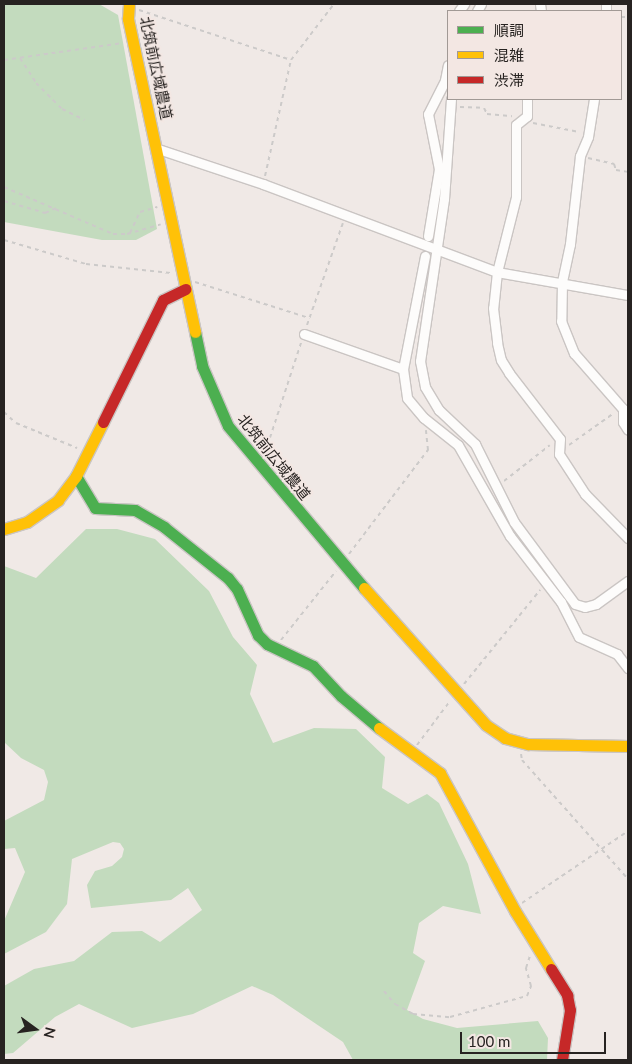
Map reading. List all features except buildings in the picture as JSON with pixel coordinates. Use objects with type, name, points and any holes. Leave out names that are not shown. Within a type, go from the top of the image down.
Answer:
[{"type":"street","name":"北筑前広域農道","points":[[129,5],[133,42],[170,205],[202,366],[228,426],[343,563],[486,725],[505,738],[520,742],[576,747],[628,746]]},
{"type":"street","points":[[428,236],[438,169],[428,114],[445,80],[447,70]]},
{"type":"street","points":[[451,100],[444,199],[420,361],[424,387],[445,416],[475,444],[514,522],[575,604],[585,608],[596,604],[628,581]]},
{"type":"street","points":[[528,100],[526,116],[516,125],[516,197],[497,272],[493,308],[501,360],[560,439],[559,454],[585,494],[628,538]]},
{"type":"street","points":[[594,100],[588,137],[580,156],[570,244],[562,282],[560,314],[565,336],[574,352],[623,409],[623,422],[628,430]]},
{"type":"street","points":[[158,149],[263,184],[435,251],[497,272],[628,295]]},
{"type":"street","points":[[425,256],[403,369],[407,398],[424,418],[458,444],[510,536],[546,583],[579,637],[617,654],[628,668]]},
{"type":"street","points":[[4,529],[27,522],[58,500],[76,476],[163,300],[185,281]]},
{"type":"street","points":[[304,334],[403,369]]},
{"type":"street","points":[[437,428],[445,416]]},
{"type":"street","points":[[76,476],[95,508],[135,510],[148,516],[228,578],[237,589],[258,635],[267,644],[276,646],[313,666],[341,696],[411,753],[440,773],[537,949],[569,1002],[562,1060]]},
{"type":"path","points":[[263,184],[291,60],[334,4]]},
{"type":"path","points":[[129,5],[291,60]]},
{"type":"path","points":[[4,60],[133,42]]},
{"type":"path","points":[[20,58],[36,83],[62,109],[85,120]]},
{"type":"path","points":[[580,156],[614,164],[616,170],[628,172]]},
{"type":"path","points":[[4,187],[113,234],[130,233],[173,222]]},
{"type":"path","points":[[4,201],[45,213],[56,208]]},
{"type":"path","points":[[130,233],[140,212],[170,205]]},
{"type":"path","points":[[4,240],[86,264],[185,281],[310,318]]},
{"type":"path","points":[[559,454],[587,431],[592,431],[611,414],[623,409]]},
{"type":"path","points":[[4,412],[16,423],[41,435],[89,451]]},
{"type":"path","points":[[276,646],[343,563],[428,450],[424,418]]},
{"type":"path","points":[[496,488],[526,461],[530,462],[560,439]]},
{"type":"path","points":[[411,753],[546,583]]},
{"type":"path","points":[[520,742],[522,760],[628,879]]},
{"type":"path","points":[[514,908],[628,831]]},
{"type":"path","points":[[384,991],[396,1004],[412,1014],[450,1017],[528,996],[531,986],[526,968],[530,956],[537,949]]},
{"type":"green space","points":[[4,4],[99,4],[118,15],[157,229],[136,240],[102,240],[4,222]]},
{"type":"green space","points":[[86,529],[117,529],[155,539],[209,591],[233,637],[257,665],[250,694],[273,743],[314,728],[356,729],[385,757],[382,788],[408,804],[427,794],[439,803],[468,864],[481,914],[443,906],[419,923],[413,953],[425,961],[407,1010],[423,1019],[457,1028],[538,1021],[548,1038],[547,1060],[353,1060],[343,1042],[273,995],[252,986],[193,1014],[132,1028],[79,1004],[55,1017],[13,1053],[4,1054],[4,986],[34,969],[74,961],[112,932],[142,931],[160,942],[202,910],[188,888],[171,900],[91,908],[87,885],[95,871],[112,866],[122,857],[124,849],[120,843],[113,842],[72,859],[67,904],[46,932],[4,954],[4,921],[25,872],[15,848],[4,849],[4,821],[44,800],[48,782],[44,770],[21,758],[4,742],[4,566],[36,578]]},
{"type":"traffic: fast","points":[[195,332],[202,366],[228,426],[364,588]]},
{"type":"traffic: fast","points":[[76,476],[95,508],[135,510],[164,527],[228,578],[237,589],[258,635],[267,644],[313,666],[341,696],[379,728]]},
{"type":"traffic: slow","points":[[129,4],[128,19],[195,332]]},
{"type":"traffic: slow","points":[[4,529],[27,522],[58,500],[76,476],[103,422]]},
{"type":"traffic: slow","points":[[364,588],[486,725],[505,738],[528,744],[628,746]]},
{"type":"traffic: slow","points":[[379,728],[440,773],[515,911],[551,969]]},
{"type":"traffic: jam","points":[[103,422],[163,300],[186,289]]},
{"type":"traffic: jam","points":[[551,969],[567,995],[570,1010],[562,1060]]}]
